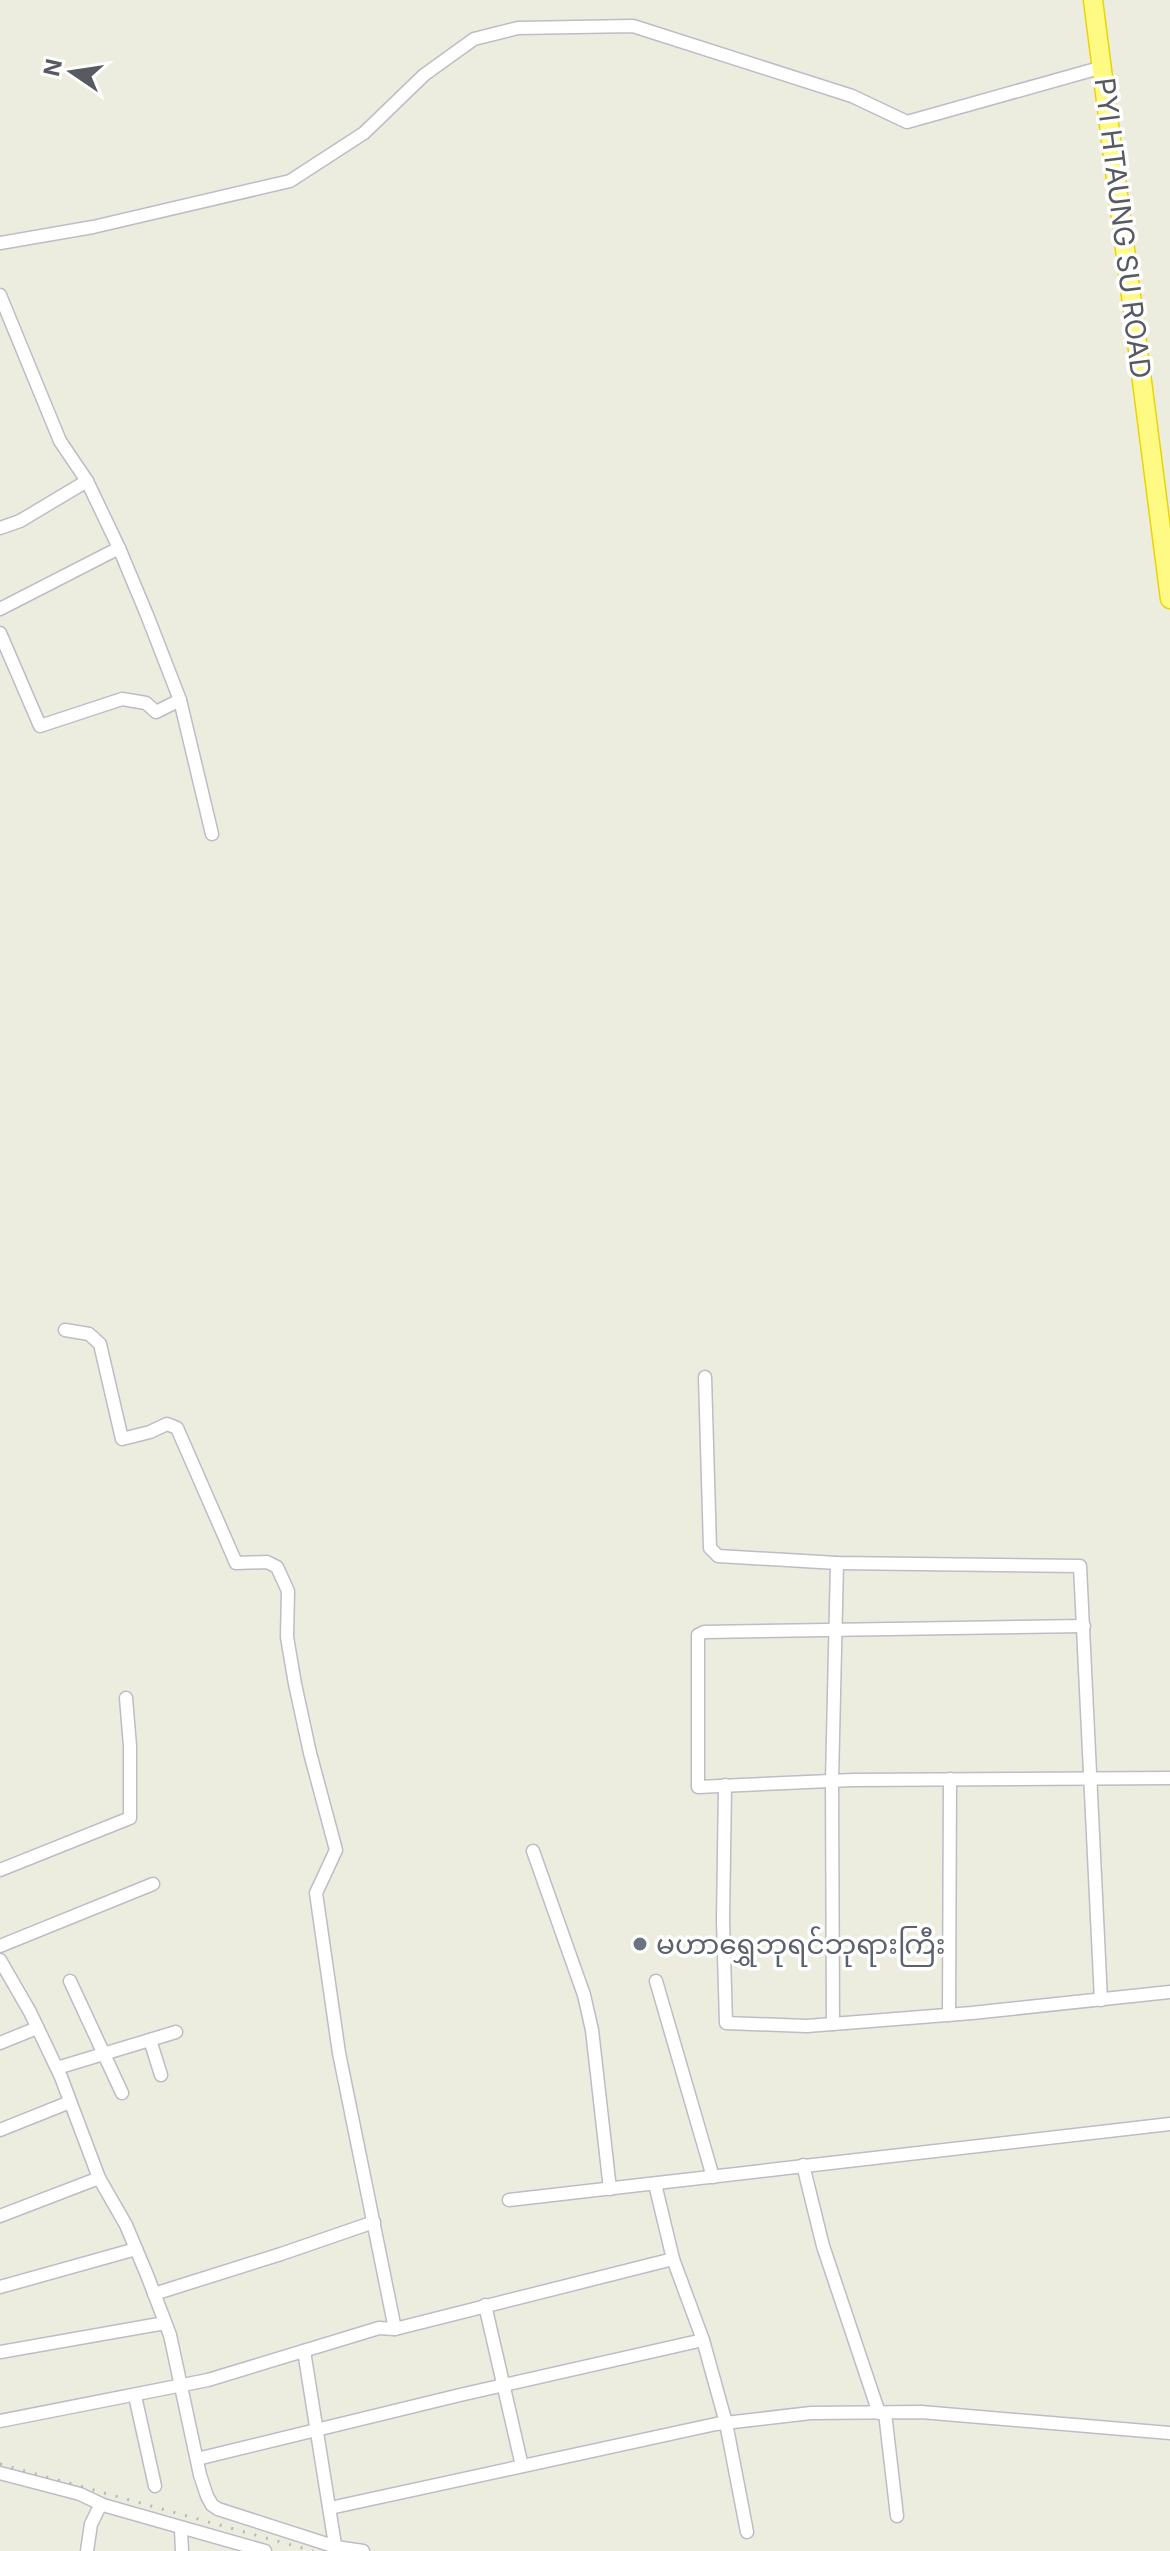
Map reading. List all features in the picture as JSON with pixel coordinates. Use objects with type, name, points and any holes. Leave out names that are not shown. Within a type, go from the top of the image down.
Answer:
[{"type":"highway","name":"PYI HTAUNG SU ROAD","points":[[1093,0],[1170,599]]},
{"type":"street","points":[[0,243],[93,227],[290,181],[364,133],[424,75],[474,39],[518,28],[633,26],[852,96],[907,122],[1103,67]]},
{"type":"street","points":[[0,295],[60,441],[87,481],[119,548],[180,700],[212,834]]},
{"type":"street","points":[[0,528],[20,521],[87,481]]},
{"type":"street","points":[[0,609],[119,548]]},
{"type":"street","points":[[0,633],[40,726],[122,699],[146,703],[156,712],[180,700]]},
{"type":"street","points":[[65,1330],[89,1334],[100,1344],[122,1439],[167,1424],[177,1428],[236,1563],[267,1562],[277,1567],[288,1591],[287,1637],[295,1684],[336,1850],[316,1893],[324,1952],[339,2053],[395,2329]]},
{"type":"street","points":[[705,1377],[710,1548],[718,1556],[837,1563],[1080,1566],[1101,2000]]},
{"type":"street","points":[[833,2024],[832,1781],[837,1563]]},
{"type":"street","points":[[1084,1626],[704,1632],[698,1635],[698,1787],[832,1781],[1170,1778]]},
{"type":"street","points":[[0,1870],[130,1818],[126,1698]]},
{"type":"street","points":[[949,2015],[950,1779]]},
{"type":"street","points":[[725,1785],[723,1921],[726,2023],[807,2026],[1170,1992]]},
{"type":"street","points":[[533,1851],[584,1995],[592,2030],[610,2189]]},
{"type":"street","points":[[0,1946],[153,1884]]},
{"type":"street","points":[[0,1960],[57,2068],[99,2178],[126,2225],[154,2294],[165,2323],[197,2459],[212,2505],[336,2549],[363,2551]]},
{"type":"street","points":[[70,1981],[122,2093]]},
{"type":"street","points":[[656,1981],[713,2177]]},
{"type":"street","points":[[0,2043],[37,2028]]},
{"type":"street","points":[[57,2068],[176,2032]]},
{"type":"street","points":[[150,2040],[161,2075]]},
{"type":"street","points":[[0,2130],[70,2102]]},
{"type":"street","points":[[509,2200],[1170,2124]]},
{"type":"street","points":[[803,2165],[823,2246],[882,2413],[897,2516]]},
{"type":"street","points":[[0,2216],[99,2178]]},
{"type":"street","points":[[655,2184],[673,2259],[703,2340],[726,2423],[747,2532]]},
{"type":"street","points":[[154,2294],[374,2222]]},
{"type":"street","points":[[0,2287],[136,2249]]},
{"type":"street","points":[[0,2421],[182,2386],[379,2328],[395,2329],[673,2259]]},
{"type":"street","points":[[485,2305],[522,2466]]},
{"type":"street","points":[[0,2352],[165,2323]]},
{"type":"street","points":[[197,2459],[703,2340]]},
{"type":"street","points":[[304,2351],[336,2549]]},
{"type":"street","points":[[135,2396],[155,2486]]},
{"type":"street","points":[[330,2508],[726,2423],[811,2413],[936,2413],[1170,2433]]},
{"type":"street","points":[[0,2473],[80,2494],[101,2504],[181,2529],[265,2551]]},
{"type":"street","points":[[87,2551],[91,2524],[101,2504]]},
{"type":"street","points":[[181,2529],[182,2551]]},
{"type":"railway","points":[[0,2464],[313,2551]]},
{"type":"place","name":"မဟာရွှေဘုရင်ဘုရားကြီး","points":[[640,1944]]}]
